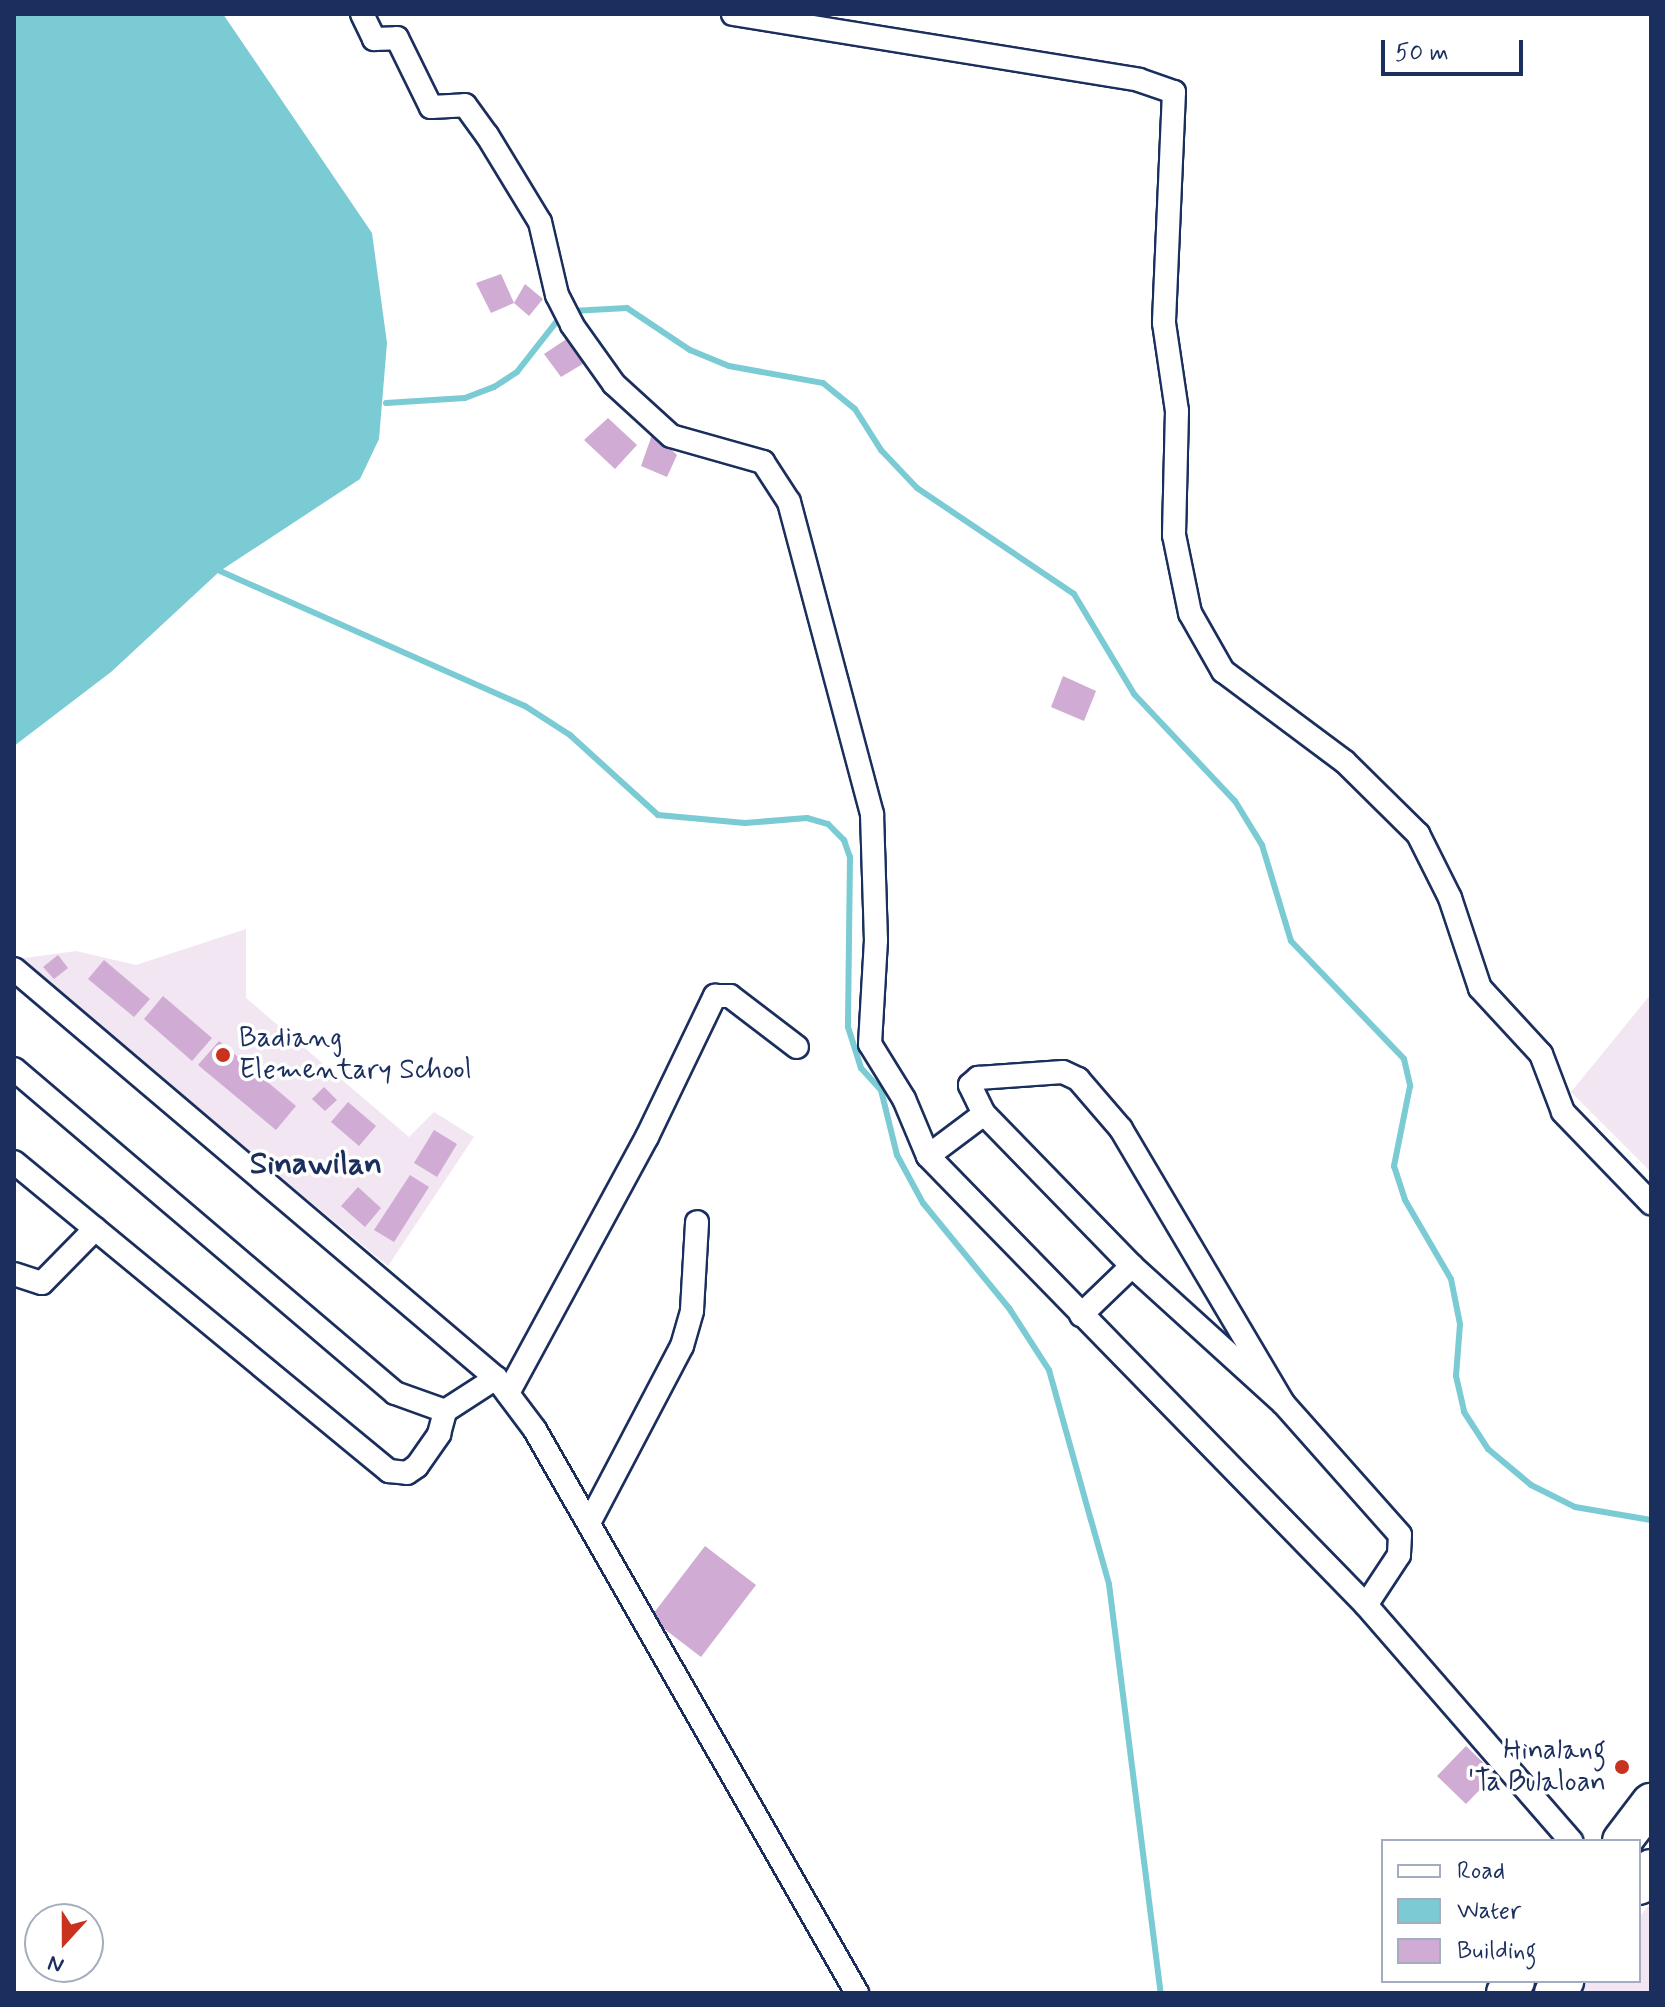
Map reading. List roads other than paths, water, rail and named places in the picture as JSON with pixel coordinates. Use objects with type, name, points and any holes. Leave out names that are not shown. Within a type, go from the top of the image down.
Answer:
[{"type":"highway","points":[[1624,1839],[1651,1803]]},
{"type":"street","points":[[362,14],[374,39],[397,38],[431,107],[465,105],[487,135],[540,222],[557,295],[572,325],[614,384],[671,436],[763,462],[789,502],[872,814],[876,940],[870,1044],[904,1099],[928,1156],[1366,1605],[1569,1839]]},
{"type":"street","points":[[733,14],[1139,80],[1174,92],[1164,323],[1178,427],[1174,535],[1190,613],[1223,671],[1345,762],[1418,834],[1450,898],[1480,988],[1541,1054],[1563,1112],[1651,1203]]},
{"type":"street","points":[[14,969],[502,1386],[589,1523],[857,1993]]},
{"type":"street","points":[[14,1069],[395,1393],[445,1411],[502,1386],[654,1124],[715,996],[730,996],[797,1047]]},
{"type":"street","points":[[1283,1403],[1121,1129],[1078,1079],[1063,1072],[978,1078],[969,1090],[984,1114],[1132,1266],[1283,1403],[1400,1535],[1399,1555],[1366,1605]]},
{"type":"street","points":[[928,1156],[984,1114]]},
{"type":"street","points":[[14,1162],[389,1471],[407,1473],[417,1466],[439,1434],[445,1411]]},
{"type":"street","points":[[589,1523],[682,1346],[692,1310],[697,1222]]},
{"type":"street","points":[[14,1274],[42,1283],[95,1229]]},
{"type":"street","points":[[1081,1315],[1132,1266]]},
{"type":"water","points":[[14,14],[223,14],[372,233],[387,343],[379,439],[360,479],[220,571],[111,672],[14,746]]},
{"type":"waterway","points":[[572,311],[627,308],[690,350],[729,366],[823,383],[855,409],[881,450],[917,488],[1074,594],[1134,694],[1235,801],[1262,845],[1291,941],[1404,1059],[1410,1086],[1394,1166],[1405,1200],[1451,1279],[1460,1324],[1456,1376],[1464,1412],[1488,1449],[1531,1485],[1575,1507],[1651,1520]]},
{"type":"waterway","points":[[386,403],[465,398],[494,387],[517,372],[557,321]]},
{"type":"waterway","points":[[220,571],[525,706],[570,735],[658,815],[745,823],[807,818],[828,824],[844,840],[850,857],[848,1027],[861,1068],[881,1090],[897,1155],[923,1203],[1009,1308],[1049,1370],[1109,1584],[1161,1993]]},
{"type":"place","name":"Badiang Elementary School","points":[[223,1055]]},
{"type":"place","name":"Hinalang 'Ta Bulaloan","points":[[1622,1767]]},
{"type":"district","name":"Sinawilan","points":[[316,1164]]}]
